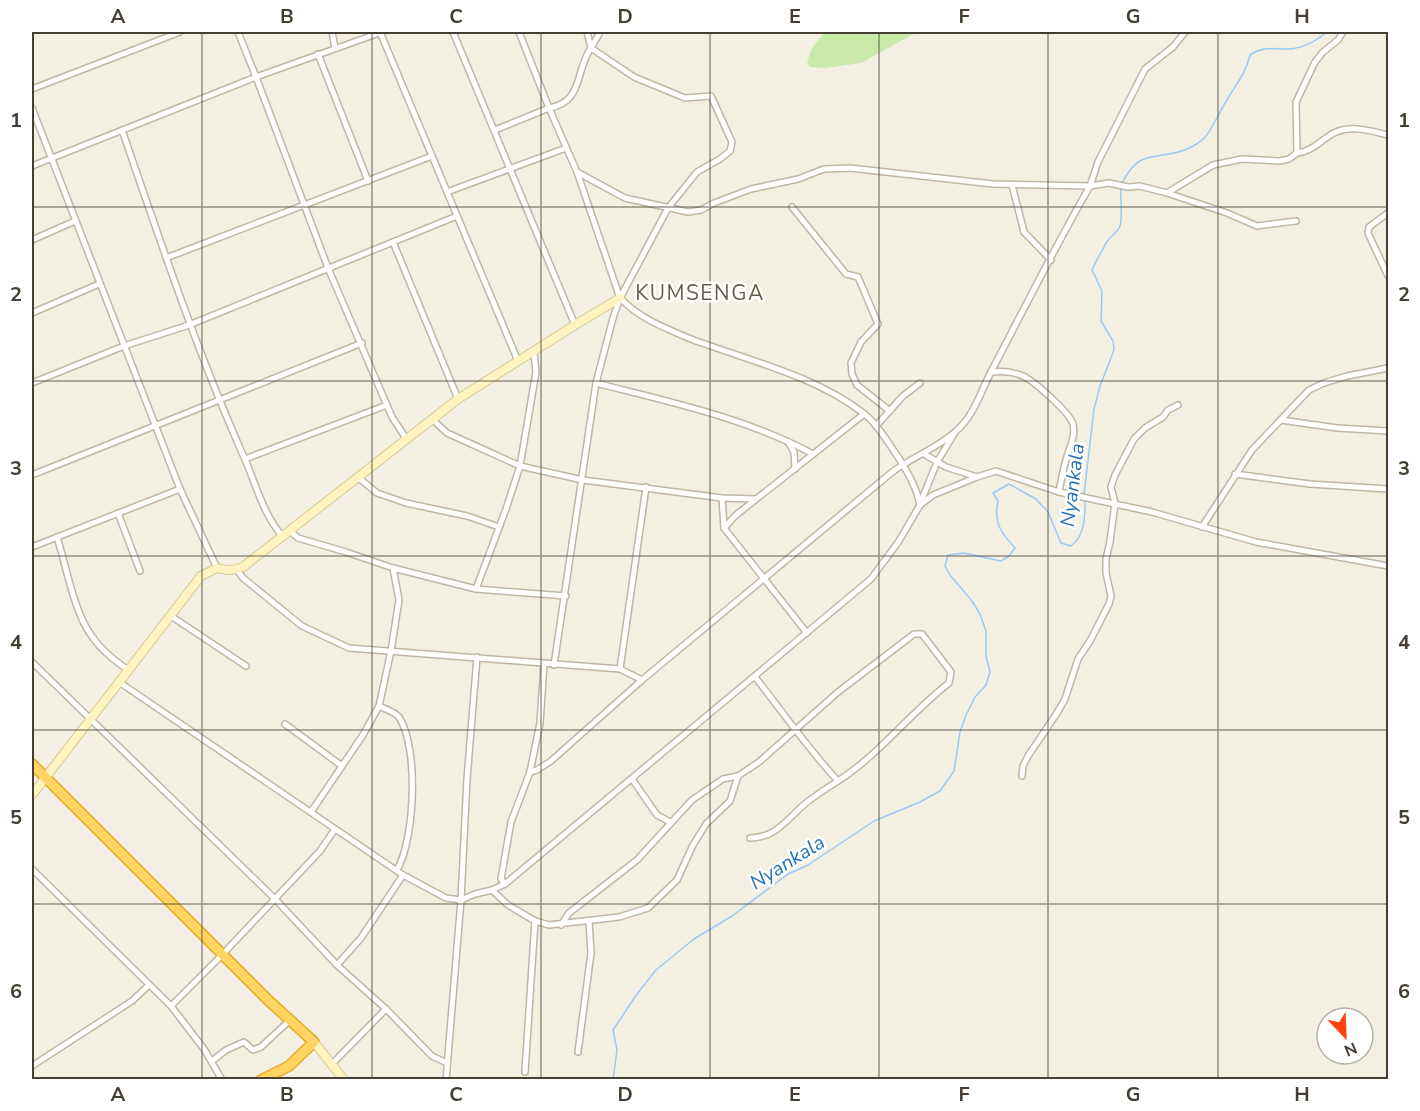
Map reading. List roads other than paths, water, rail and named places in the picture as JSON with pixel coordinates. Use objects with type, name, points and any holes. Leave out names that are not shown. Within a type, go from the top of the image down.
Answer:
[{"type":"highway","points":[[32,764],[222,955],[289,1021],[314,1042],[289,1066],[261,1080]]},
{"type":"street","points":[[32,89],[180,32]]},
{"type":"street","points":[[238,32],[328,268],[392,417],[407,440]]},
{"type":"street","points":[[332,32],[335,48]]},
{"type":"street","points":[[32,166],[256,77],[381,32],[518,361]]},
{"type":"street","points":[[453,32],[575,325]]},
{"type":"street","points":[[519,32],[577,172],[621,298],[634,312],[662,327],[789,373],[848,403],[864,414],[876,426],[902,464],[917,490],[920,505]]},
{"type":"street","points":[[554,665],[596,383],[606,342],[621,298],[668,208],[697,172],[730,151],[732,142],[711,96],[685,98],[634,76],[591,48],[586,32]]},
{"type":"street","points":[[495,130],[567,101],[581,75],[585,57],[600,32]]},
{"type":"street","points":[[119,682],[404,875],[446,898],[461,900],[505,884],[871,579],[899,541],[920,505],[937,462],[972,413],[991,372],[1090,186],[1098,162],[1145,69],[1173,47],[1185,32]]},
{"type":"street","points":[[1298,153],[1296,102],[1315,62],[1338,40],[1343,32]]},
{"type":"street","points":[[318,54],[368,180]]},
{"type":"street","points":[[32,108],[180,489],[217,568]]},
{"type":"street","points":[[1167,193],[1213,165],[1242,159],[1280,161],[1290,159],[1298,153],[1309,150],[1336,132],[1351,128],[1389,135]]},
{"type":"street","points":[[122,130],[189,325],[271,524],[283,537]]},
{"type":"street","points":[[447,192],[566,148]]},
{"type":"street","points":[[166,258],[432,156]]},
{"type":"street","points":[[577,172],[626,198],[688,212],[701,210],[751,189],[798,178],[824,169],[850,168],[1012,185],[1090,186],[1109,183],[1128,187],[1140,186],[1227,213],[1257,226],[1296,221]]},
{"type":"street","points":[[1012,185],[1024,232],[1051,260]]},
{"type":"street","points":[[792,207],[846,274],[858,277],[878,324],[861,342],[851,363],[852,374],[857,385],[890,411]]},
{"type":"street","points":[[1389,213],[1369,227],[1368,233],[1389,276]]},
{"type":"street","points":[[32,383],[124,346],[189,325],[457,216]]},
{"type":"street","points":[[32,240],[75,221]]},
{"type":"street","points":[[393,242],[458,399]]},
{"type":"street","points":[[32,313],[99,284]]},
{"type":"street","points":[[32,795],[201,576],[217,568],[226,571],[237,570],[283,537],[458,399],[621,298]]},
{"type":"street","points":[[32,476],[362,343]]},
{"type":"street","points":[[476,589],[520,466],[536,372],[534,352]]},
{"type":"street","points":[[1202,527],[1252,450],[1309,390],[1347,376],[1389,368]]},
{"type":"street","points":[[991,372],[1002,371],[1026,377],[1068,414],[1073,424],[1072,443],[1059,492]]},
{"type":"street","points":[[596,383],[717,414],[787,440],[813,454]]},
{"type":"street","points":[[876,426],[903,396],[920,383]]},
{"type":"street","points":[[245,459],[387,405]]},
{"type":"street","points":[[1022,776],[1023,766],[1028,756],[1065,699],[1078,659],[1109,604],[1111,596],[1106,573],[1106,559],[1115,503],[1111,487],[1115,475],[1134,439],[1145,428],[1163,417],[1168,410],[1179,405]]},
{"type":"street","points":[[723,528],[756,499],[864,414]]},
{"type":"street","points":[[433,420],[447,433],[520,466],[583,480],[722,498],[756,499]]},
{"type":"street","points":[[1281,420],[1337,428],[1389,431]]},
{"type":"street","points":[[530,772],[551,761],[642,680],[902,464],[924,454],[957,431]]},
{"type":"street","points":[[787,440],[794,452],[795,469]]},
{"type":"street","points":[[924,454],[946,467],[977,477]]},
{"type":"street","points":[[920,505],[933,495],[996,471],[1059,492],[1091,497],[1187,521],[1256,542],[1389,566]]},
{"type":"street","points":[[1235,474],[1310,484],[1389,489]]},
{"type":"street","points":[[359,478],[377,493],[406,503],[467,516],[499,527]]},
{"type":"street","points":[[620,669],[646,487]]},
{"type":"street","points":[[32,547],[180,489]]},
{"type":"street","points":[[722,498],[723,528],[807,633]]},
{"type":"street","points":[[118,513],[140,572]]},
{"type":"street","points":[[290,531],[298,538],[393,568],[476,589],[566,596]]},
{"type":"street","points":[[57,537],[89,634],[105,652],[128,670]]},
{"type":"street","points":[[311,812],[363,735],[379,706],[399,600],[393,568]]},
{"type":"street","points":[[237,570],[243,578],[302,626],[349,648],[620,669],[642,680]]},
{"type":"street","points":[[171,616],[246,666]]},
{"type":"street","points":[[561,925],[569,913],[637,860],[692,800],[712,785],[723,779],[738,776],[759,762],[838,692],[914,634],[922,634],[951,672],[950,683],[887,741],[838,781],[811,799],[792,818],[766,836],[750,838]]},
{"type":"street","points":[[446,1080],[461,900],[467,779],[477,657]]},
{"type":"street","points":[[32,662],[275,899],[337,965],[386,1009],[432,1056],[447,1063]]},
{"type":"street","points":[[505,884],[501,879],[510,822],[530,772],[540,723],[544,664]]},
{"type":"street","points":[[755,677],[838,781]]},
{"type":"street","points":[[379,706],[398,716],[408,740],[414,796],[404,859],[397,870]]},
{"type":"street","points":[[285,724],[342,766]]},
{"type":"street","points":[[492,890],[508,905],[535,921],[549,925],[619,917],[648,908],[676,880],[706,824],[730,801],[738,776]]},
{"type":"street","points":[[632,778],[657,816],[670,822]]},
{"type":"street","points":[[171,1006],[320,851],[335,828]]},
{"type":"street","points":[[32,869],[171,1006],[212,1061],[222,1080]]},
{"type":"street","points":[[337,965],[361,938],[404,875]]},
{"type":"street","points":[[525,1072],[535,921]]},
{"type":"street","points":[[578,1052],[591,954],[589,921]]},
{"type":"street","points":[[32,1066],[132,1001],[149,985]]},
{"type":"street","points":[[331,1065],[386,1009]]},
{"type":"street","points":[[212,1061],[226,1050],[244,1042],[253,1050],[261,1047],[289,1021]]},
{"type":"street","points":[[314,1042],[344,1080]]},
{"type":"waterway","name":"Nyankala","points":[[1122,183],[1129,171],[1143,159],[1176,153],[1197,144],[1204,138],[1243,73],[1250,55],[1264,49],[1298,48],[1327,32]]},
{"type":"waterway","name":"Nyankala","points":[[1084,495],[1094,409],[1114,350],[1113,341],[1101,321],[1102,291],[1092,270],[1106,242],[1120,226],[1121,188]]},
{"type":"waterway","name":"Nyankala","points":[[613,1080],[617,1050],[613,1030],[656,970],[694,939],[732,916],[788,874],[808,865],[874,821],[940,791],[954,771],[960,732],[966,715],[975,697],[986,685],[990,672],[986,656],[986,631],[980,614],[945,566],[948,555],[964,553],[1001,561],[1015,548],[999,527],[998,501],[993,493],[1009,484],[1036,499],[1048,512],[1061,543],[1071,546],[1082,531],[1085,500]]},
{"type":"district","name":"KUMSENGA","points":[[700,293]]}]
